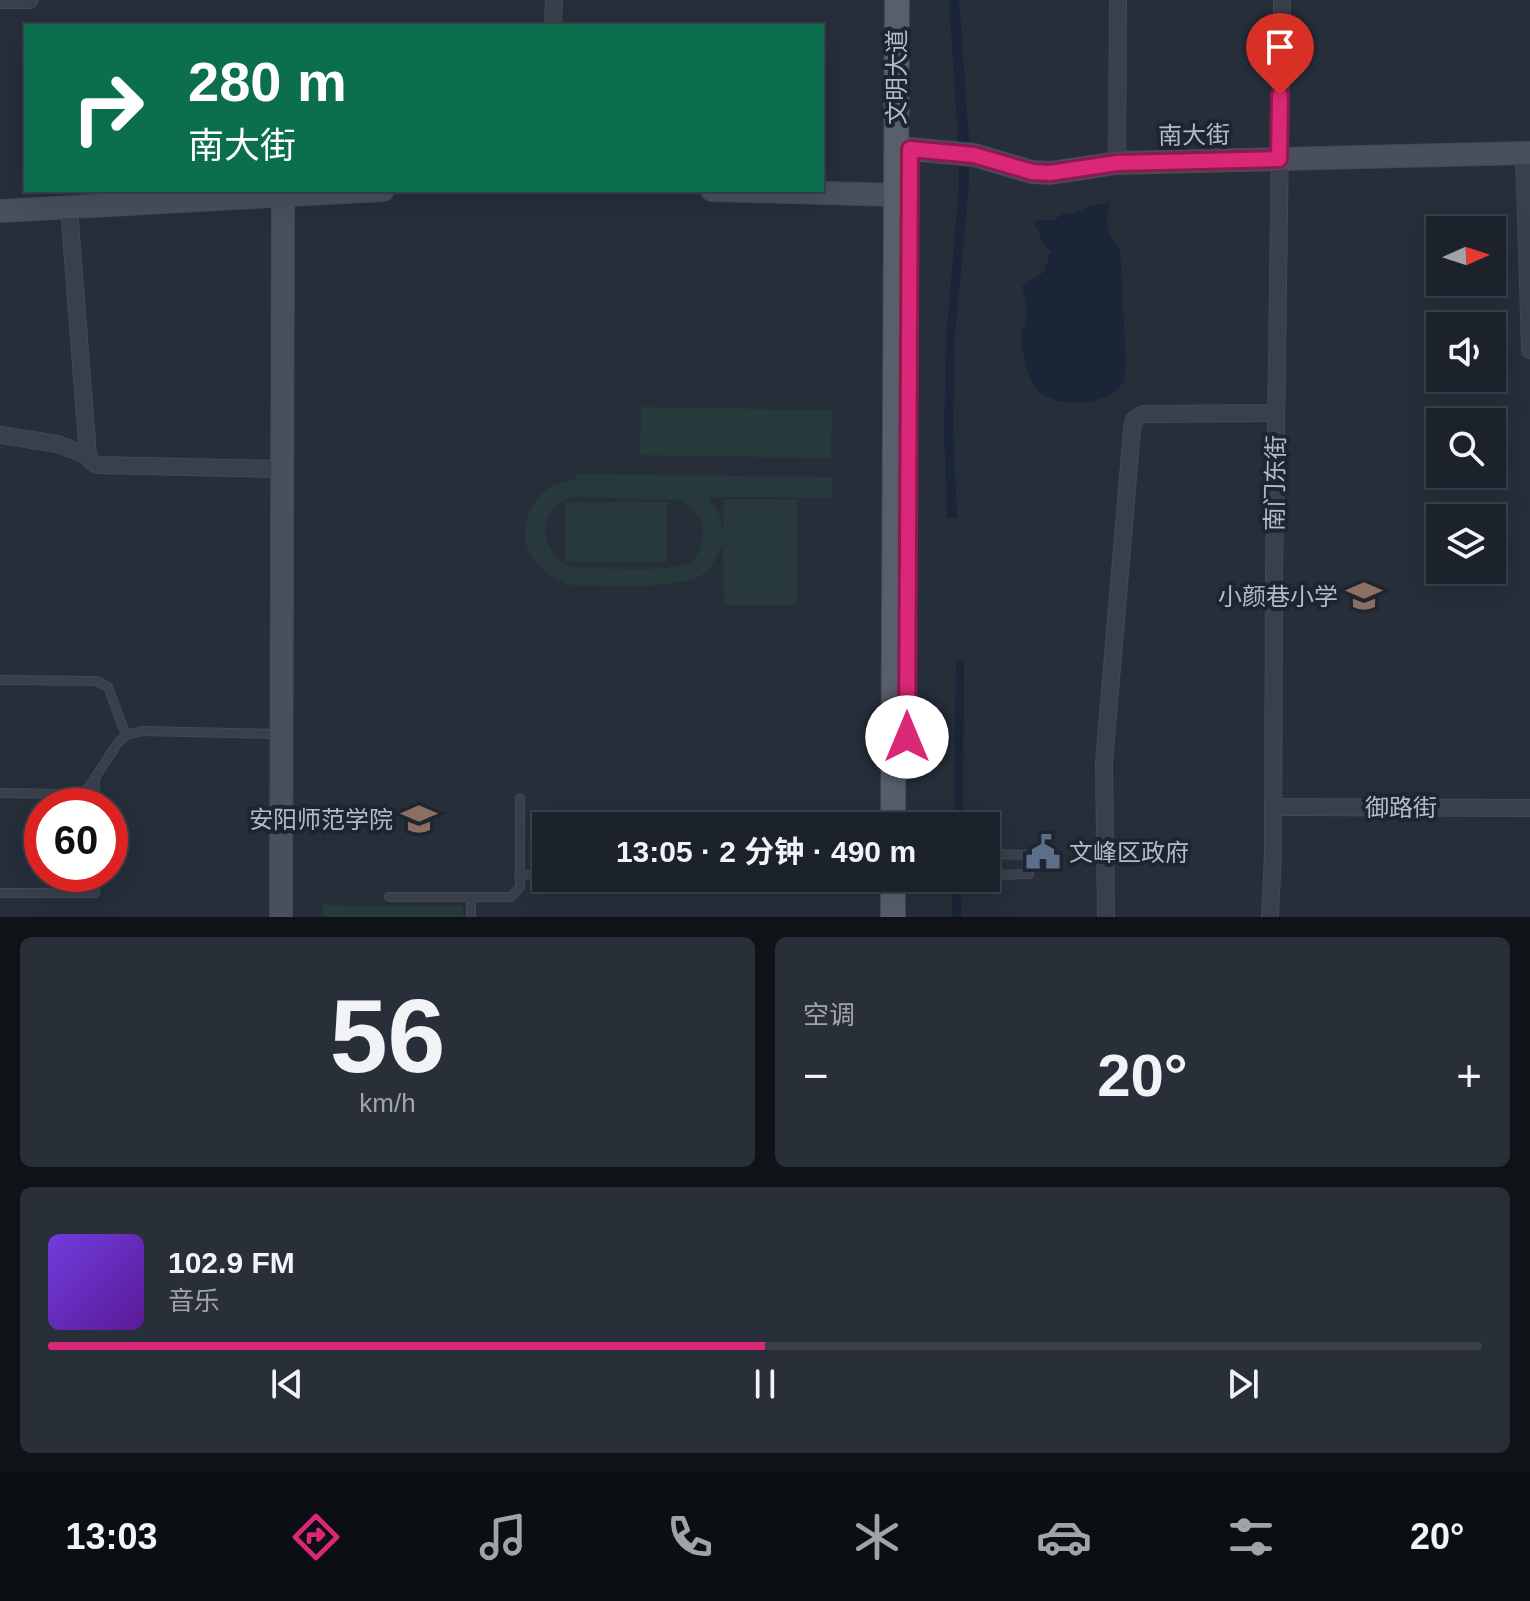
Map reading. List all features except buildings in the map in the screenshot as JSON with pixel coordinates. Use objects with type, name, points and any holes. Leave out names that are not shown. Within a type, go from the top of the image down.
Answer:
[{"type":"main road","name":"文明大道","points":[[893,812],[897,0]]},
{"type":"main road","name":"文明大道","points":[[907,812],[911,0]]},
{"type":"main road","points":[[893,892],[893,917]]},
{"type":"main road","points":[[907,892],[907,917]]},
{"type":"street","points":[[0,0],[30,0]]},
{"type":"street","points":[[553,24],[554,0]]},
{"type":"street","points":[[1117,163],[1118,0]]},
{"type":"street","name":"南门东街","points":[[1270,917],[1282,0]]},
{"type":"street","name":"南大街","points":[[910,149],[963,154],[1041,173],[1117,163],[1527,153]]},
{"type":"street","points":[[1527,153],[1530,350]]},
{"type":"street","points":[[0,211],[350,192]]},
{"type":"street","points":[[786,192],[896,195]]},
{"type":"street","points":[[281,917],[283,196]]},
{"type":"street","points":[[69,208],[88,456],[91,461],[97,465],[282,469]]},
{"type":"street","points":[[1106,917],[1104,763],[1134,420],[1143,414],[1276,413]]},
{"type":"street","points":[[0,435],[58,444],[88,456]]},
{"type":"street","name":"御路街","points":[[1273,807],[1530,808]]},
{"type":"lane","points":[[0,680],[97,681],[108,687],[126,735]]},
{"type":"lane","points":[[0,793],[83,792],[117,744],[126,735],[142,731],[281,734]]},
{"type":"lane","points":[[95,778],[95,788]]},
{"type":"lane","points":[[389,897],[511,897],[520,887],[520,798]]},
{"type":"lane","points":[[998,854],[1024,855],[1031,864],[1029,874],[1023,875],[997,875],[990,865],[998,854]]},
{"type":"lane","points":[[519,875],[532,875]]},
{"type":"lane","points":[[0,893],[95,892]]},
{"type":"lane","points":[[471,897],[471,917]]},
{"type":"shaded area","points":[[641,407],[832,410],[831,458],[640,455]]},
{"type":"shaded area","points":[[577,474],[832,477],[832,498],[708,497],[719,514],[723,528],[724,499],[797,499],[797,605],[724,605],[723,543],[707,571],[676,583],[570,585],[545,572],[531,556],[525,541],[529,513],[545,490],[577,479]],"holes":[[[575,497],[680,500],[696,514],[703,528],[698,553],[691,562],[683,565],[634,569],[572,567],[560,560],[547,541],[545,530],[553,510]]]},
{"type":"shaded area","points":[[565,502],[667,502],[667,562],[565,562]]},
{"type":"shaded area","points":[[323,905],[463,906],[463,917],[323,917]]},
{"type":"water","points":[[949,0],[959,0],[969,139],[969,185],[955,334],[953,425],[957,517],[947,518],[944,432],[946,339],[959,187]]},
{"type":"water","points":[[1110,203],[1108,228],[1111,239],[1120,249],[1124,377],[1122,384],[1104,398],[1063,402],[1040,392],[1033,384],[1022,347],[1026,310],[1022,286],[1044,272],[1052,253],[1042,243],[1034,224],[1036,220],[1053,220],[1091,205]]},
{"type":"water","points":[[956,661],[964,661],[963,812],[954,812]]},
{"type":"water","points":[[953,892],[962,892],[961,917],[952,917]]},
{"type":"place","name":"小颜巷小学","points":[[1364,596]]},
{"type":"place","name":"安阳师范学院","points":[[419,819]]},
{"type":"place","name":"文峰区政府","points":[[1043,852]]},
{"type":"route","points":[[907,737],[910,149],[974,155],[1032,172],[1050,173],[1117,163],[1279,159],[1280,95]]}]
